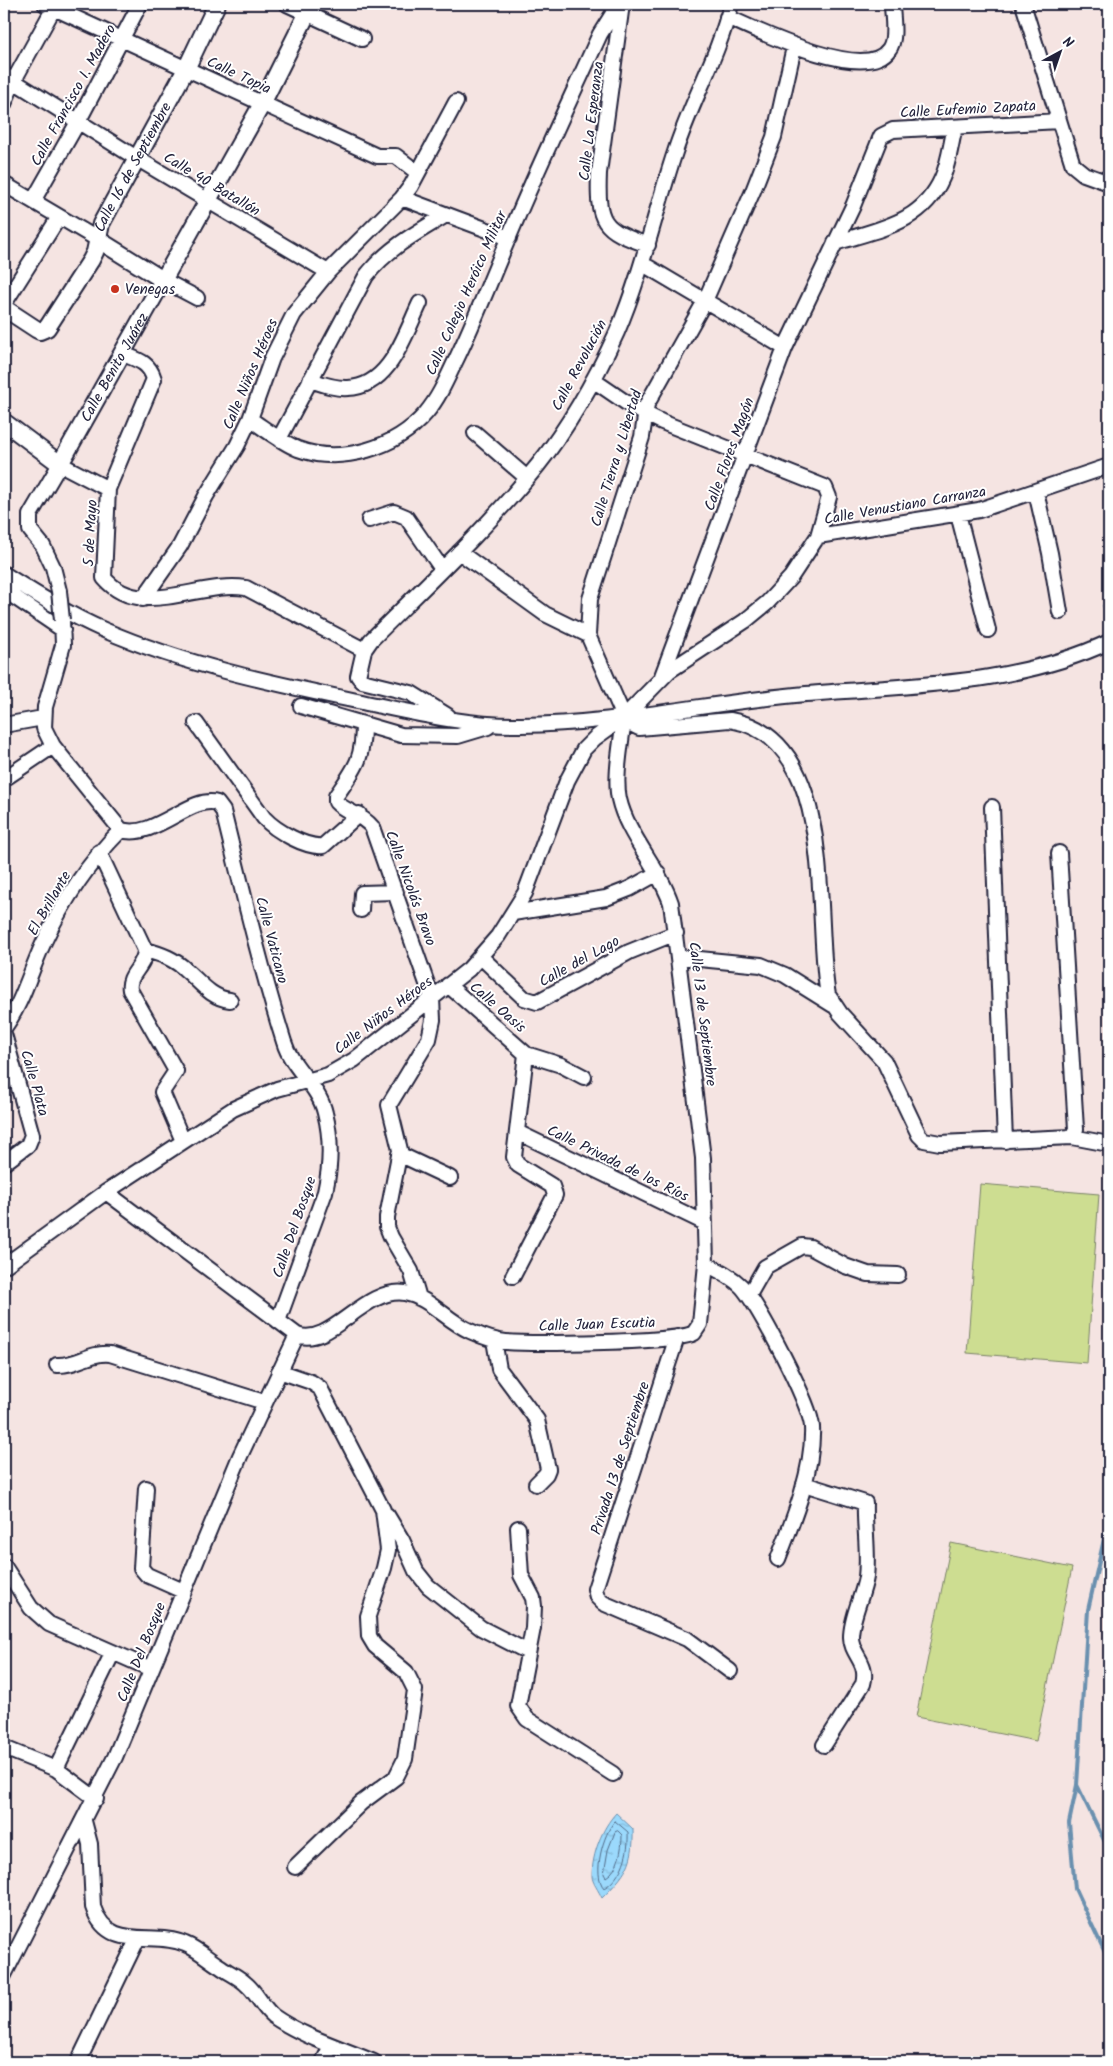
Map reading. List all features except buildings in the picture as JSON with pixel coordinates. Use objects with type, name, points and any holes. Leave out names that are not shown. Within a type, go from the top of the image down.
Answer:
[{"type":"street","name":"Calle Francisco I. Madero","points":[[33,201],[123,40],[140,4]]},
{"type":"street","name":"Calle 16 de Septiembre","points":[[4,308],[40,332],[47,328],[91,260],[101,224],[186,68],[217,4]]},
{"type":"street","points":[[287,4],[310,9],[362,39]]},
{"type":"street","points":[[729,11],[794,48],[846,59],[867,60],[884,56],[890,48],[892,41],[892,4]]},
{"type":"street","points":[[1023,4],[1073,165],[1084,174],[1109,183]]},
{"type":"street","name":"Calle Topia","points":[[52,5],[123,40],[377,156],[396,156],[418,173]]},
{"type":"street","points":[[4,104],[8,78],[52,5]]},
{"type":"street","name":"Calle Colegio Heróico Militar","points":[[250,419],[279,439],[297,448],[318,455],[335,456],[356,453],[380,445],[416,423],[426,414],[440,392],[472,326],[508,238],[600,34],[612,15],[622,6]]},
{"type":"street","name":"Calle La Esperanza","points":[[622,6],[599,173],[598,198],[600,211],[613,231],[622,237],[648,245]]},
{"type":"street","name":"Calle Benito Juárez","points":[[43,718],[62,645],[62,625],[53,567],[43,546],[30,530],[30,515],[123,354],[262,104],[310,9]]},
{"type":"street","name":"Calle Revolución","points":[[452,719],[411,693],[362,681],[358,676],[364,650],[459,552],[527,478],[560,434],[593,380],[617,331],[643,264],[676,150],[729,11]]},
{"type":"street","name":"Calle Tierra y Libertad","points":[[588,635],[589,606],[593,586],[642,436],[651,395],[705,301],[774,137],[794,48]]},
{"type":"street","name":"Calle 40 Batallón","points":[[8,78],[138,159],[328,272]]},
{"type":"street","name":"Calle Niños Héroes","points":[[143,599],[180,546],[206,496],[237,446],[250,419],[280,339],[304,299],[328,272],[402,198],[418,173],[456,102]]},
{"type":"street","name":"Calle Eufemio Zapata","points":[[881,136],[892,130],[1059,121]]},
{"type":"street","points":[[835,243],[906,220],[920,209],[942,178],[955,126]]},
{"type":"street","name":"Calle Flores Magón","points":[[660,679],[746,457],[785,348],[853,206],[881,136]]},
{"type":"street","points":[[4,184],[163,280],[197,298]]},
{"type":"street","points":[[402,198],[508,238]]},
{"type":"street","points":[[279,439],[358,288],[375,264],[398,243],[446,215]]},
{"type":"street","points":[[4,304],[59,217]]},
{"type":"street","points":[[643,264],[785,348]]},
{"type":"street","points":[[310,380],[348,388],[363,386],[373,380],[390,363],[420,304]]},
{"type":"street","points":[[4,422],[60,464],[108,489],[152,388],[154,379],[151,369],[145,363],[123,354]]},
{"type":"street","points":[[593,380],[646,414],[746,457],[825,487],[829,496],[818,536]]},
{"type":"street","points":[[475,433],[527,478]]},
{"type":"street","name":"Calle Venustiano Carranza","points":[[624,717],[660,679],[682,661],[745,621],[767,603],[791,577],[818,536],[958,514],[996,505],[1109,466]]},
{"type":"street","name":"5 de Mayo","points":[[108,489],[104,578],[117,591],[143,599]]},
{"type":"street","points":[[1036,492],[1050,553],[1060,612]]},
{"type":"street","points":[[369,520],[394,512],[406,517],[442,569]]},
{"type":"street","points":[[958,514],[988,630]]},
{"type":"street","points":[[459,552],[545,614],[588,635],[624,717],[629,723],[640,728],[730,720],[752,726],[786,753],[797,774],[816,838],[826,986],[833,1004]]},
{"type":"street","points":[[4,574],[101,629],[209,668],[452,719],[493,725],[522,725],[624,717],[750,699],[1009,674],[1065,660],[1109,642]]},
{"type":"street","points":[[143,599],[230,585],[246,588],[364,650]]},
{"type":"street","points":[[4,590],[62,625]]},
{"type":"street","points":[[301,706],[401,735],[458,736],[493,725]]},
{"type":"street","name":"Calle Niños Héroes","points":[[4,1266],[106,1192],[233,1109],[255,1098],[328,1074],[354,1060],[481,958],[513,914],[532,876],[576,763],[595,738],[624,717]]},
{"type":"street","name":"Calle 13 de Septiembre","points":[[624,717],[618,784],[619,798],[631,827],[658,873],[672,903],[701,1134],[706,1264],[699,1328]]},
{"type":"street","points":[[4,725],[43,718],[44,728],[54,746],[121,830]]},
{"type":"street","points":[[196,723],[264,818],[275,828],[317,847],[328,843],[359,814]]},
{"type":"street","name":"Calle Nicolás Bravo","points":[[363,724],[363,750],[335,799],[340,806],[359,814],[372,827],[432,998]]},
{"type":"street","points":[[4,779],[54,746]]},
{"type":"street","name":"Calle Vaticano","points":[[121,830],[137,832],[204,802],[217,803],[223,811],[253,936],[284,1044],[306,1082],[321,1100],[325,1112]]},
{"type":"street","points":[[992,807],[1005,1141]]},
{"type":"street","name":"El Brillante","points":[[4,1028],[16,1008],[51,928],[99,852],[121,830]]},
{"type":"street","points":[[99,852],[145,950],[142,963],[130,980],[130,990],[176,1071],[162,1092],[183,1141]]},
{"type":"street","points":[[1059,854],[1076,1129],[1072,1137]]},
{"type":"street","points":[[513,914],[606,898],[629,889],[658,873]]},
{"type":"street","points":[[361,910],[362,893],[396,892]]},
{"type":"street","name":"Calle del Lago","points":[[481,958],[524,998],[537,1002],[607,963],[676,934]]},
{"type":"street","points":[[145,950],[164,954],[186,970],[206,989],[223,999],[230,1000]]},
{"type":"street","points":[[679,957],[761,965],[785,975],[833,1004],[884,1061],[915,1128],[924,1140],[940,1143],[1072,1137],[1109,1144]]},
{"type":"street","name":"Calle Oasis","points":[[448,986],[526,1054]]},
{"type":"street","points":[[419,1298],[411,1272],[387,1227],[387,1217],[399,1154],[389,1105],[429,1039],[433,1020],[432,998]]},
{"type":"street","name":"Calle Plata","points":[[4,1034],[31,1129],[31,1140],[4,1162]]},
{"type":"street","points":[[513,1276],[555,1195],[552,1186],[518,1165],[514,1157],[526,1054],[561,1064],[584,1076]]},
{"type":"street","name":"Calle Del Bosque","points":[[278,1321],[325,1192],[329,1172],[330,1142],[325,1112]]},
{"type":"street","name":"Calle Privada de los Ríos","points":[[517,1132],[705,1223]]},
{"type":"street","points":[[399,1154],[450,1178]]},
{"type":"street","points":[[106,1192],[296,1335]]},
{"type":"street","points":[[749,1295],[765,1267],[802,1246],[810,1247],[845,1266],[862,1272],[884,1276],[898,1275]]},
{"type":"street","points":[[706,1264],[728,1276],[749,1295],[776,1342],[811,1420],[811,1441],[804,1484],[798,1506],[778,1559]]},
{"type":"street","name":"Calle Juan Escutia","points":[[296,1335],[304,1338],[322,1333],[370,1300],[383,1294],[407,1293],[419,1298],[469,1331],[494,1340],[522,1343],[677,1337],[690,1336],[699,1328]]},
{"type":"street","name":"Calle Del Bosque","points":[[4,1975],[96,1799],[264,1402],[296,1335]]},
{"type":"street","name":"Privada 13 de Septiembre","points":[[677,1337],[595,1589],[597,1597],[603,1603],[687,1639],[730,1671]]},
{"type":"street","points":[[494,1340],[499,1370],[537,1420],[548,1469],[546,1474],[536,1484]]},
{"type":"street","points":[[57,1365],[75,1362],[90,1354],[110,1354],[264,1402]]},
{"type":"street","points":[[279,1371],[310,1382],[320,1388],[384,1510],[402,1540],[416,1571],[428,1586],[481,1628],[528,1652]]},
{"type":"street","points":[[804,1484],[865,1503],[866,1576],[851,1634],[853,1644],[865,1670],[865,1677],[863,1684],[824,1745]]},
{"type":"street","points":[[146,1488],[142,1568],[147,1575],[183,1591]]},
{"type":"street","points":[[295,1867],[361,1803],[396,1777],[405,1759],[415,1690],[406,1672],[376,1646],[367,1626],[368,1616],[388,1550],[384,1510]]},
{"type":"street","points":[[518,1528],[521,1575],[533,1598],[534,1606],[533,1628],[518,1695],[520,1712],[527,1719],[613,1774]]},
{"type":"street","points":[[4,1566],[31,1608],[39,1616],[61,1630],[151,1669]]},
{"type":"street","points":[[56,1768],[113,1652]]},
{"type":"street","points":[[4,1748],[56,1768],[96,1799]]},
{"type":"street","points":[[84,1821],[90,1844],[93,1907],[96,1916],[110,1931],[122,1937],[137,1940],[157,1939],[185,1944],[246,1984],[274,2017],[331,2046],[374,2062]]},
{"type":"street","points":[[78,2062],[137,1940]]},
{"type":"street","points":[[323,2062],[331,2046]]},
{"type":"green space","points":[[980,1184],[1099,1194],[1087,1363],[967,1353]]},
{"type":"green space","points":[[951,1543],[1072,1568],[1036,1741],[916,1717]]},
{"type":"water","points":[[616,1813],[633,1829],[632,1851],[623,1875],[602,1898],[592,1878],[592,1868],[602,1834]]},
{"type":"waterway","points":[[1104,606],[1109,603]]},
{"type":"waterway","points":[[1109,1517],[1088,1610],[1077,1785],[1109,1850]]},
{"type":"waterway","points":[[1077,1785],[1069,1823],[1075,1889],[1109,1961]]},
{"type":"place","name":"Venegas","points":[[115,289]]}]
